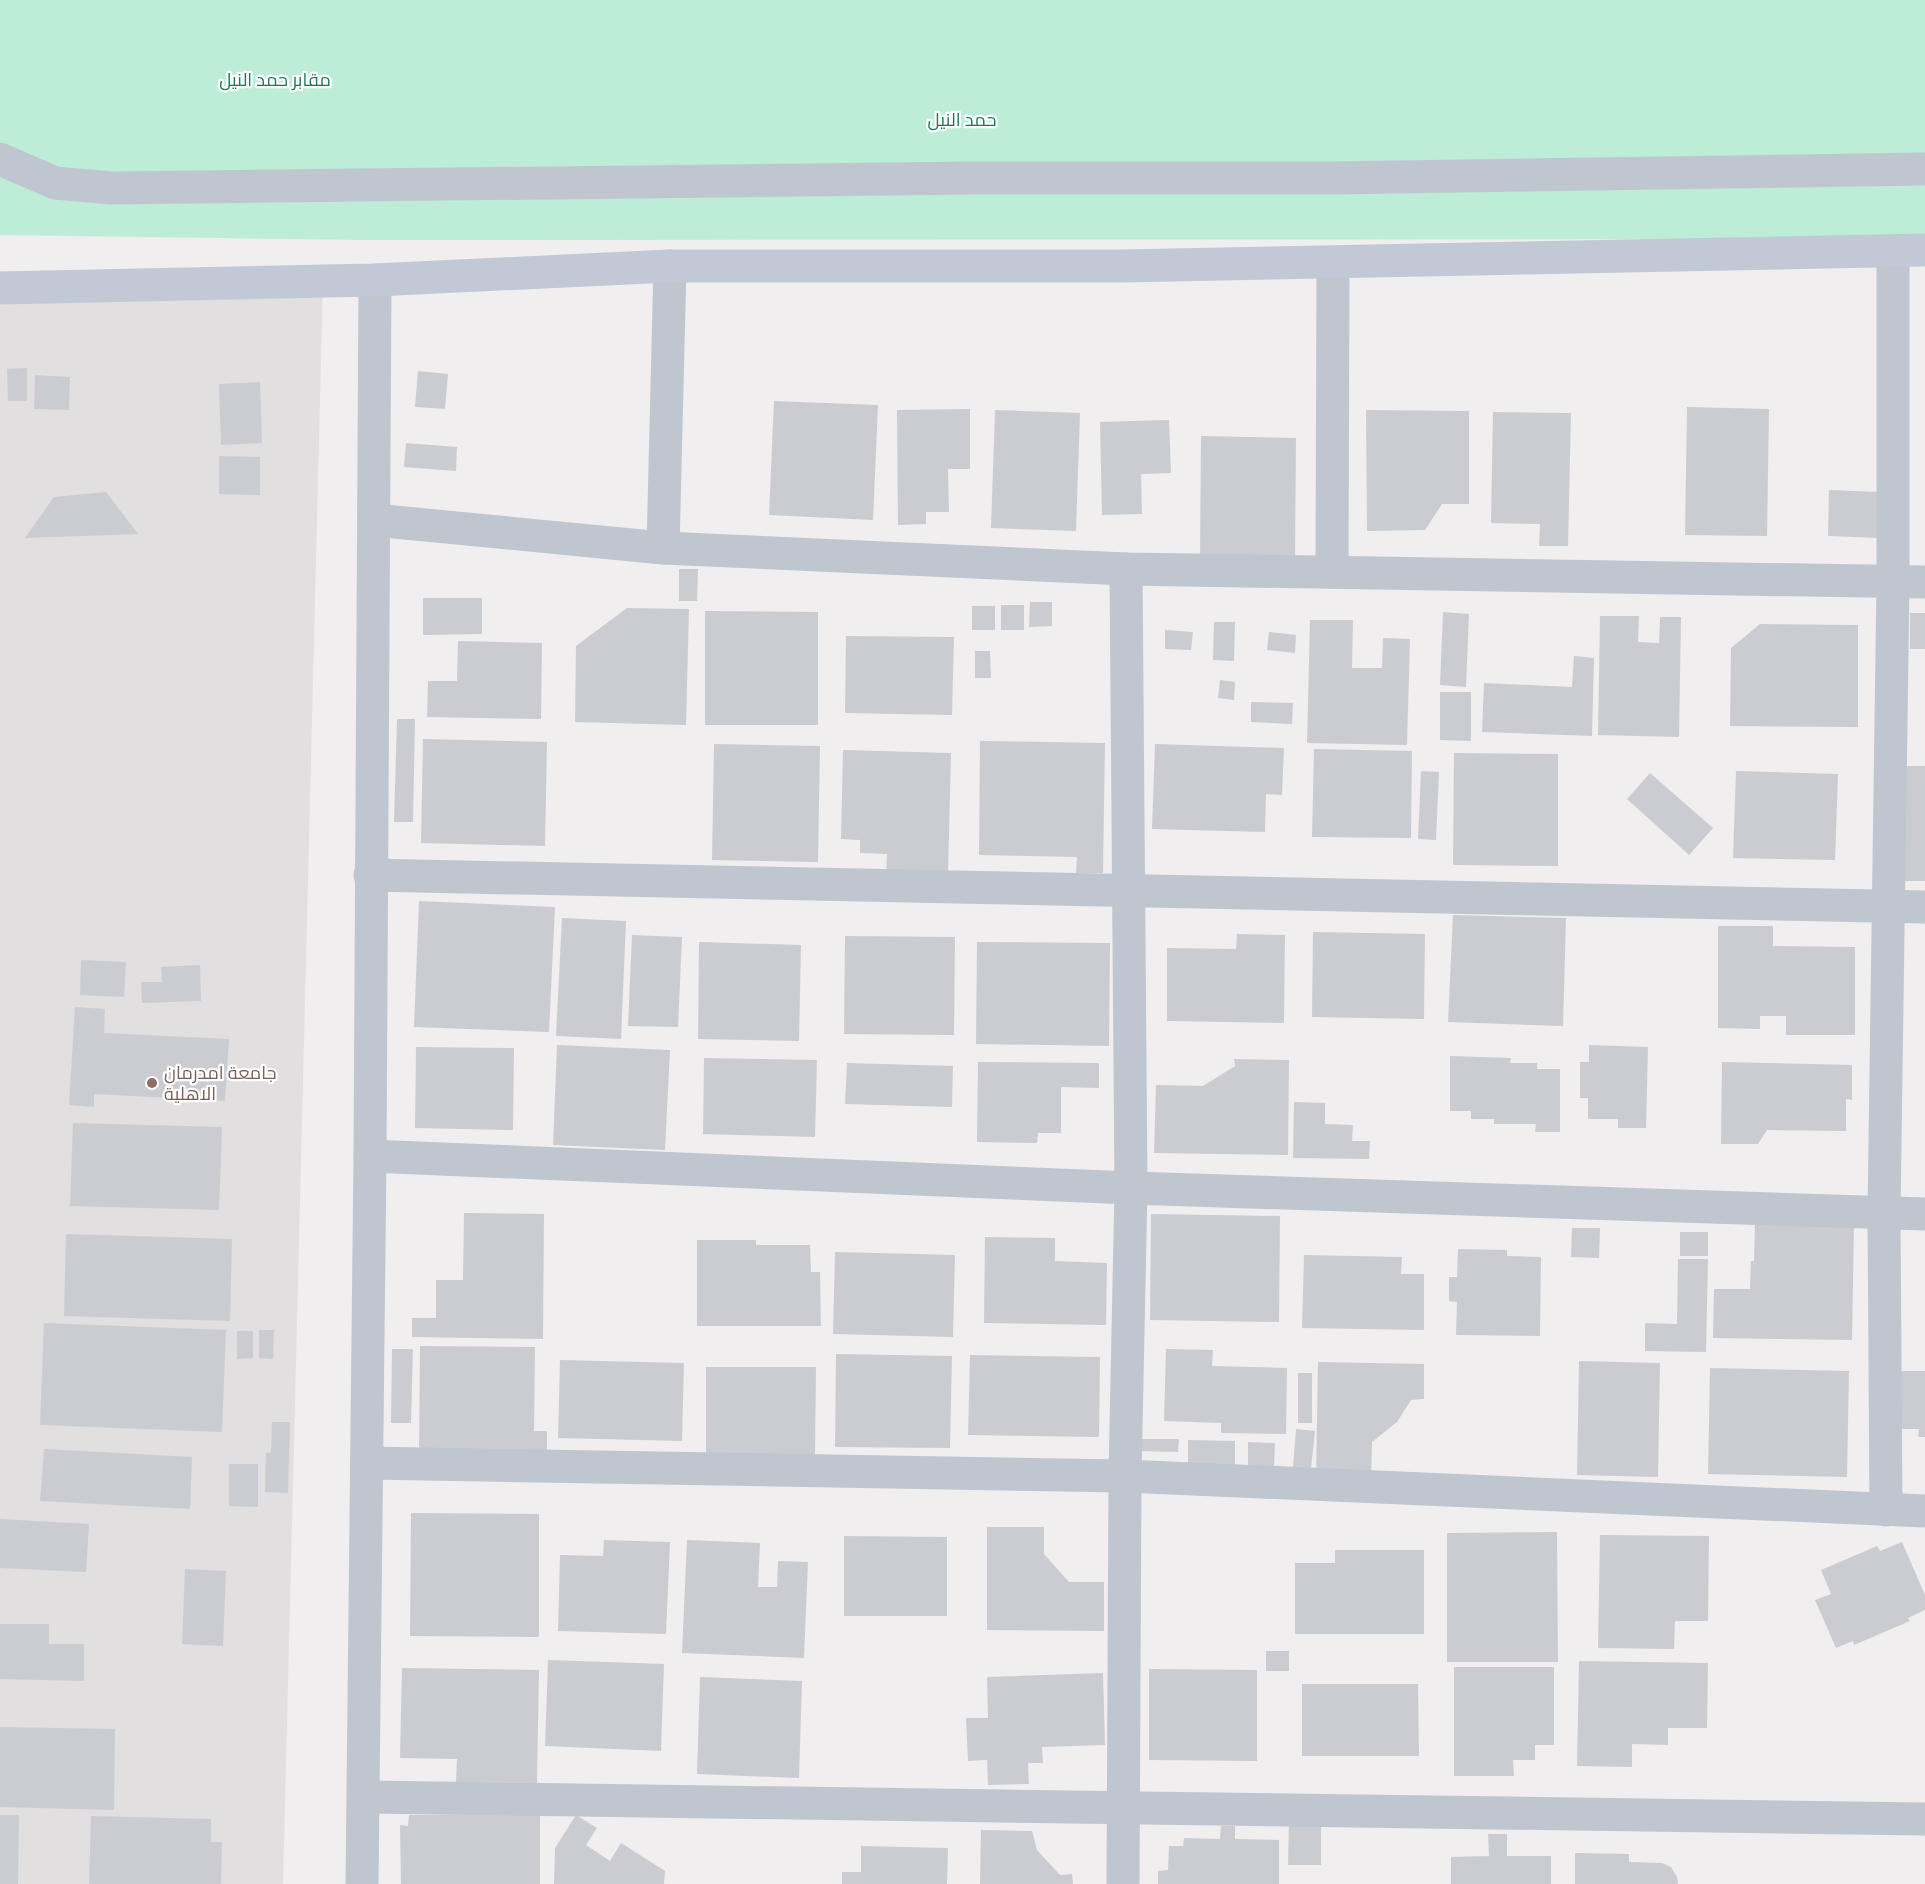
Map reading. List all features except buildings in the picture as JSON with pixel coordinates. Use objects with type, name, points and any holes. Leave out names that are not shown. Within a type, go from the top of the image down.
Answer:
[{"type":"street","points":[[0,159],[55,183],[112,188],[972,178],[1332,178],[1925,169]]},
{"type":"street","points":[[0,288],[375,280],[670,267],[1123,266],[1909,251],[1893,582],[1887,907],[1884,1213],[1886,1510]]},
{"type":"street","points":[[1332,263],[1332,572]]},
{"type":"street","points":[[663,548],[670,267]]},
{"type":"street","points":[[362,1884],[368,1463],[375,280]]},
{"type":"street","points":[[374,520],[663,548],[1126,570],[1925,582]]},
{"type":"street","points":[[1123,1884],[1125,1476],[1131,1188],[1126,570]]},
{"type":"street","points":[[370,874],[1925,907]]},
{"type":"street","points":[[370,1156],[1131,1188],[1925,1214]]},
{"type":"street","points":[[368,1463],[1125,1476],[1925,1511]]},
{"type":"street","points":[[364,1797],[1925,1819]]},
{"type":"shaded area","name":"جامعة امدرمان الاهلية","points":[[323,279],[283,1884],[0,1884],[0,283]]},
{"type":"green space","name":"مقابر حمد النيل","points":[[0,0],[1925,0],[1925,239],[365,240],[0,235]]},
{"type":"place","name":"جامعة امدرمان الاهلية","points":[[152,1083]]},
{"type":"park label","name":"حمد النيل","points":[[962,120]]}]
